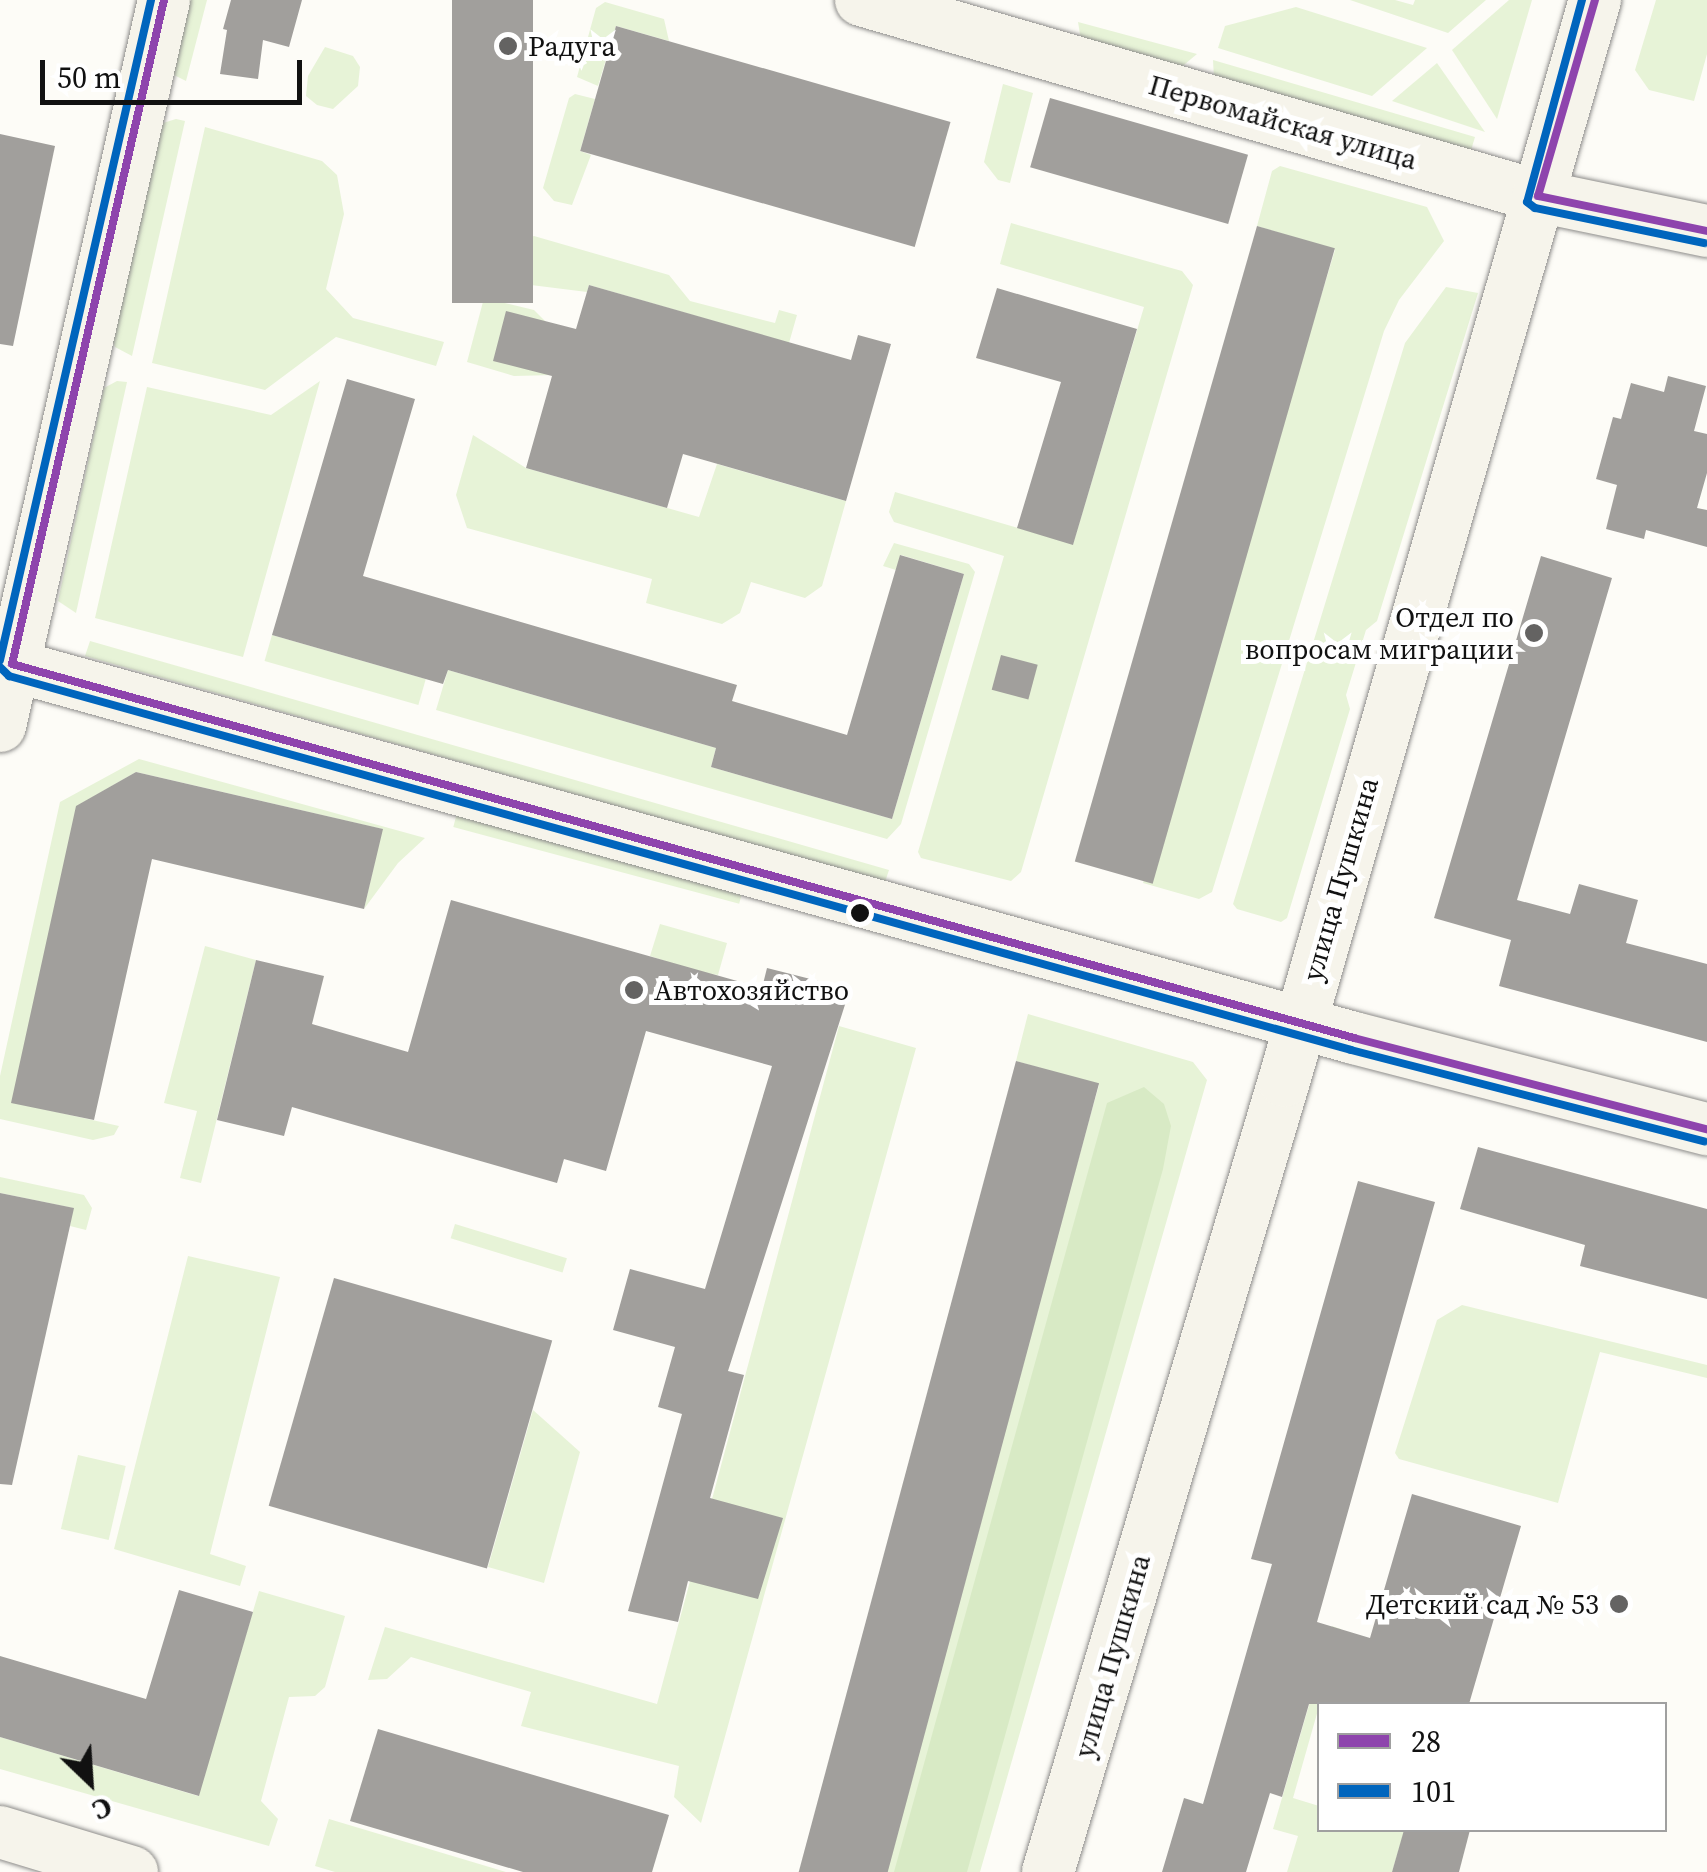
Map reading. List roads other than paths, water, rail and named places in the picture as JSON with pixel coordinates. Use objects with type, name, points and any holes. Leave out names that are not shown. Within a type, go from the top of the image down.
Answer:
[{"type":"street","points":[[0,726],[6,663],[164,0]]},
{"type":"street","name":"Первомайская улица","points":[[862,0],[1538,196],[1707,231]]},
{"type":"street","name":"улица Пушкина","points":[[1048,1872],[1595,0]]},
{"type":"street","points":[[6,663],[1299,1022],[1707,1128]]},
{"type":"street","points":[[0,1832],[132,1872]]},
{"type":"place","name":"Радуга","points":[[508,46]]},
{"type":"place","name":"Отдел по вопросам миграции","points":[[1534,633]]},
{"type":"place","name":"Автохозяйство","points":[[634,990]]},
{"type":"place","name":"Детский сад № 53","points":[[1619,1604]]}]
